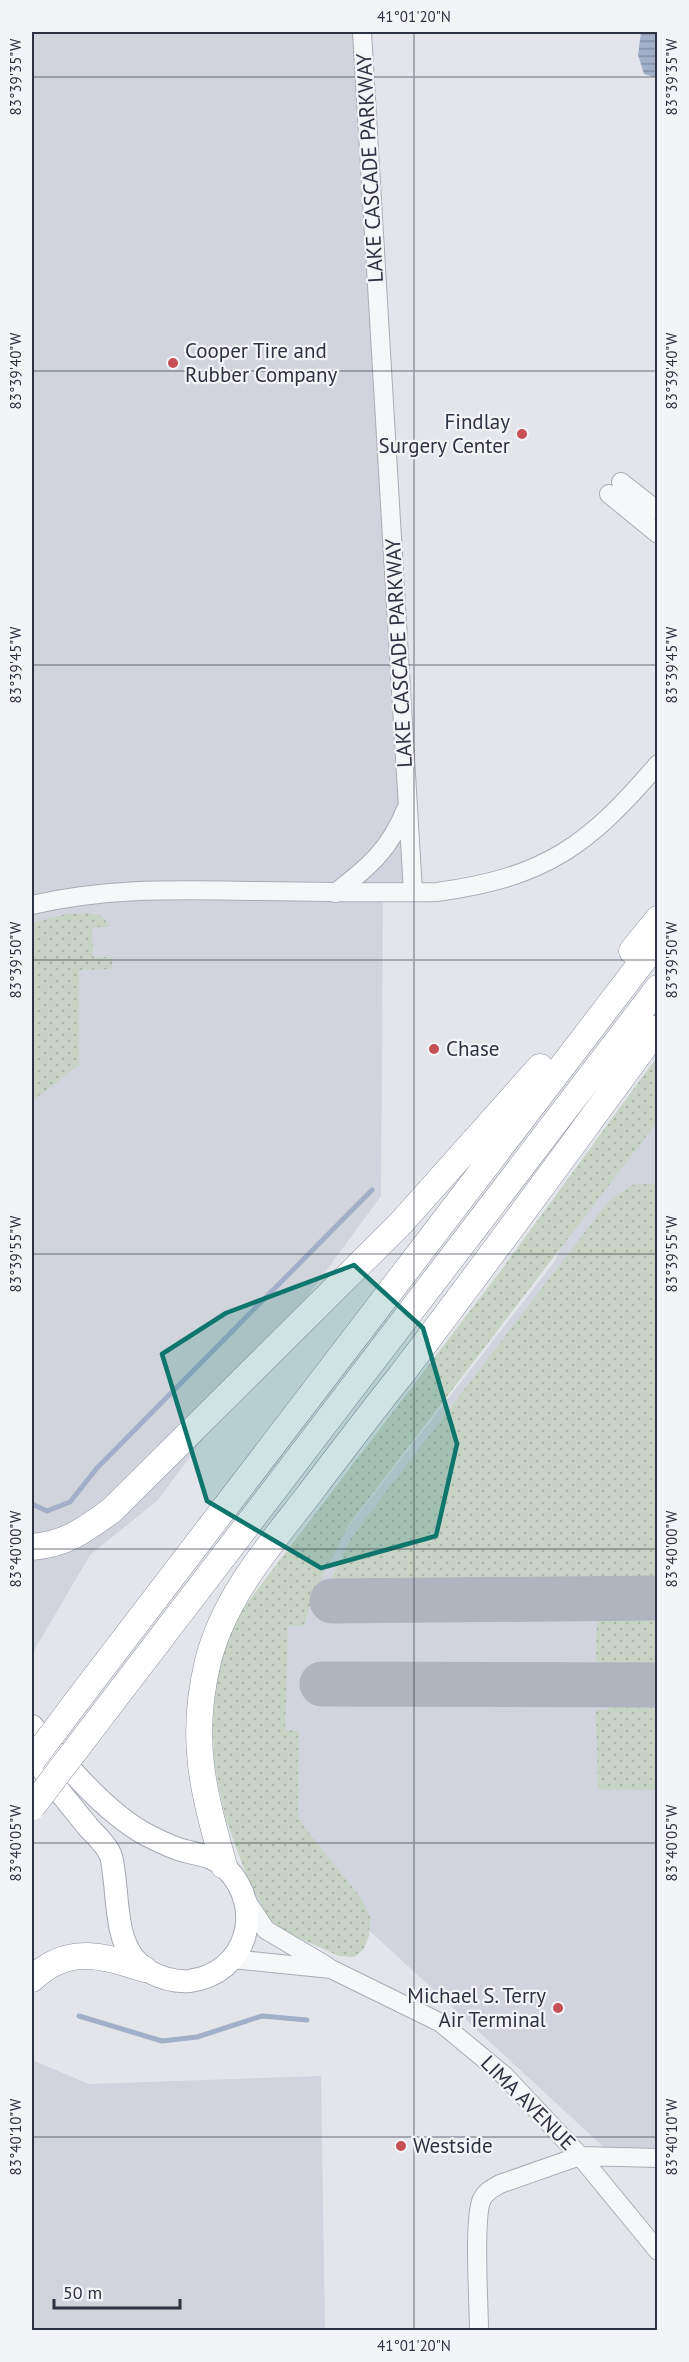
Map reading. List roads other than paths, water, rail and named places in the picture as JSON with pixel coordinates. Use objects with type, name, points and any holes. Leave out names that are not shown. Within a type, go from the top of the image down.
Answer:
[{"type":"highway","points":[[32,1548],[54,1545],[85,1530],[112,1510],[401,1223],[543,1064],[657,919]]},
{"type":"highway","points":[[32,1761],[657,941]]},
{"type":"highway","points":[[32,1807],[657,988]]},
{"type":"highway","points":[[224,1866],[200,1774],[198,1736],[200,1701],[209,1659],[224,1617],[240,1587],[274,1539],[485,1265],[657,1028]]},
{"type":"highway","points":[[32,1979],[55,1961],[73,1956],[89,1955],[111,1958],[144,1969]]},
{"type":"main road","points":[[32,1726],[116,1814],[146,1834],[183,1850],[205,1854],[224,1866],[238,1881],[246,1900],[248,1921],[243,1941],[232,1959],[218,1972],[200,1979],[180,1982],[161,1978],[144,1969],[130,1955],[122,1939],[110,1853],[32,1754]]},
{"type":"street","name":"LAKE CASCADE PARKWAY","points":[[362,32],[413,892]]},
{"type":"street","points":[[657,511],[615,488],[657,534]]},
{"type":"street","points":[[32,905],[72,896],[109,892],[171,890],[437,892],[476,887],[513,877],[549,862],[572,848],[602,824],[657,764]]},
{"type":"street","points":[[335,892],[366,869],[385,850],[398,829],[408,805]]},
{"type":"street","points":[[246,1900],[266,1930],[331,1969]]},
{"type":"street","name":"LIMA AVENUE","points":[[232,1959],[331,1969],[441,2024],[505,2076],[580,2156],[657,2251]]},
{"type":"street","points":[[479,2331],[479,2225],[482,2199],[489,2190],[580,2156],[657,2158]]},
{"type":"water","points":[[641,32],[657,32],[657,78],[644,74],[638,55]]},
{"type":"waterway","points":[[32,1504],[47,1511],[70,1502],[97,1468],[372,1190]]},
{"type":"waterway","points":[[79,2016],[162,2041],[197,2037],[262,2016],[307,2020]]},
{"type":"place","name":"Cooper Tire and Rubber Company","points":[[173,363]]},
{"type":"place","name":"Findlay Surgery Center","points":[[522,434]]},
{"type":"place","name":"Chase","points":[[434,1049]]},
{"type":"place","name":"Michael S. Terry Air Terminal","points":[[558,2008]]},
{"type":"place","name":"Westside","points":[[401,2146]]}]
